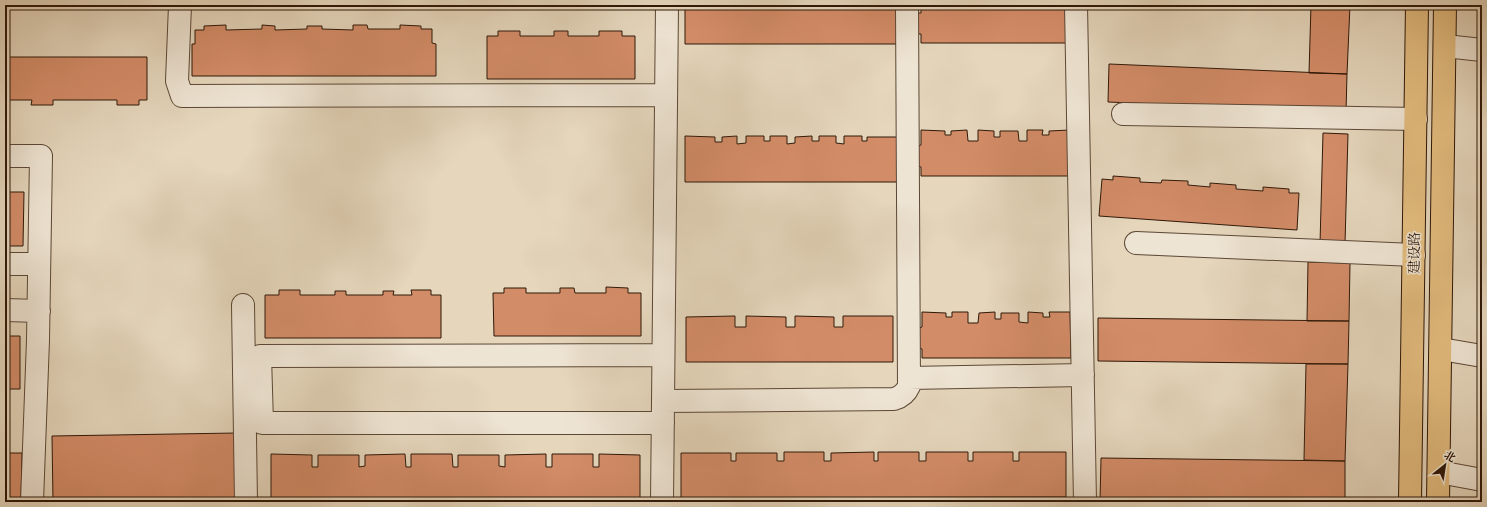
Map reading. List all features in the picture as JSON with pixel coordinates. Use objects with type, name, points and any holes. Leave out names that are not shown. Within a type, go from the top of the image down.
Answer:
[{"type":"main road","name":"建设路","points":[[1410,502],[1417,5]]},
{"type":"main road","name":"建设路","points":[[1438,502],[1445,5]]},
{"type":"street","points":[[180,5],[177,82],[182,96],[666,96]]},
{"type":"street","points":[[662,502],[667,5]]},
{"type":"street","points":[[663,401],[894,399],[900,398],[907,390],[909,378],[907,5]]},
{"type":"street","points":[[1076,5],[1085,502]]},
{"type":"street","points":[[1445,46],[1482,50]]},
{"type":"street","points":[[1123,114],[1416,119]]},
{"type":"street","points":[[5,156],[41,156],[39,311],[32,502]]},
{"type":"street","points":[[1136,243],[1414,255]]},
{"type":"street","points":[[5,264],[39,264]]},
{"type":"street","points":[[243,304],[246,502]]},
{"type":"street","points":[[5,310],[39,311]]},
{"type":"street","points":[[1441,349],[1482,356]]},
{"type":"street","points":[[663,355],[260,356],[262,423],[663,423]]},
{"type":"street","points":[[909,378],[1083,375]]},
{"type":"street","points":[[1439,472],[1482,480]]},
{"type":"building","points":[[685,5],[897,5],[897,44],[685,44]]},
{"type":"building","points":[[921,5],[967,5],[967,8],[978,8],[977,5],[1018,5],[1018,8],[1027,8],[1027,5],[1069,5],[1070,43],[921,43],[921,34],[918,34],[918,13],[921,13]]},
{"type":"building","points":[[1311,5],[1350,5],[1347,74],[1309,73]]},
{"type":"building","points":[[226,25],[226,30],[262,29],[262,25],[275,26],[275,30],[307,29],[307,26],[322,26],[322,29],[353,30],[353,25],[367,25],[368,29],[400,29],[400,25],[421,26],[421,29],[432,29],[432,43],[436,44],[436,76],[192,76],[192,44],[195,44],[195,30],[204,30],[204,26]]},
{"type":"building","points":[[498,31],[520,31],[520,36],[554,36],[554,31],[568,31],[568,36],[599,36],[599,31],[622,31],[622,36],[635,36],[635,79],[487,79],[487,36],[498,36]]},
{"type":"building","points":[[5,57],[147,57],[147,100],[139,100],[139,105],[117,105],[117,100],[53,100],[53,105],[31,105],[32,100],[9,100],[9,105],[5,105]]},
{"type":"building","points":[[1109,64],[1347,74],[1346,112],[1108,102]]},
{"type":"building","points":[[921,130],[945,131],[945,135],[951,135],[951,131],[967,130],[968,141],[978,141],[978,130],[994,131],[994,137],[1000,137],[1000,131],[1018,131],[1019,141],[1027,141],[1027,130],[1043,130],[1042,135],[1049,135],[1049,131],[1070,130],[1070,176],[921,176],[921,167],[918,166],[918,146],[921,145]]},
{"type":"building","points":[[1323,133],[1348,134],[1345,244],[1320,244]]},
{"type":"building","points":[[685,136],[715,137],[715,142],[722,142],[722,137],[737,136],[737,144],[746,143],[746,136],[764,136],[764,141],[770,141],[770,136],[787,136],[787,144],[795,143],[795,137],[812,136],[812,141],[819,141],[819,136],[836,136],[836,143],[844,144],[844,136],[862,136],[862,141],[867,141],[867,137],[898,137],[898,182],[685,182]]},
{"type":"building","points":[[1113,176],[1140,178],[1140,182],[1161,183],[1162,180],[1188,181],[1188,185],[1210,187],[1210,183],[1236,185],[1236,189],[1263,191],[1263,187],[1289,189],[1289,193],[1299,193],[1297,230],[1099,216],[1102,179],[1113,180]]},
{"type":"building","points":[[5,192],[24,192],[23,246],[5,246]]},
{"type":"building","points":[[1308,262],[1350,263],[1349,321],[1307,321]]},
{"type":"building","points":[[606,287],[628,288],[628,293],[641,293],[641,336],[494,336],[493,293],[504,293],[504,288],[526,288],[526,293],[560,293],[560,288],[574,288],[575,293],[606,293]]},
{"type":"building","points":[[279,290],[300,290],[300,295],[335,295],[335,291],[346,291],[346,295],[383,295],[383,291],[394,291],[393,295],[412,295],[411,290],[431,290],[431,295],[441,295],[441,338],[265,338],[265,295],[279,295]]},
{"type":"building","points":[[922,312],[946,313],[946,317],[952,317],[952,312],[968,312],[968,323],[978,323],[979,313],[995,312],[995,319],[1001,319],[1001,313],[1019,313],[1019,322],[1028,323],[1028,312],[1043,313],[1043,317],[1050,317],[1049,312],[1070,312],[1071,358],[922,358],[922,349],[919,348],[919,328],[922,327]]},
{"type":"building","points":[[735,316],[735,327],[746,327],[746,316],[786,317],[786,327],[795,327],[795,316],[834,317],[834,327],[843,327],[843,316],[893,316],[893,362],[686,362],[686,317]]},
{"type":"building","points":[[1098,318],[1349,321],[1348,364],[1098,361]]},
{"type":"building","points":[[5,336],[20,336],[20,389],[5,389]]},
{"type":"building","points":[[1306,364],[1348,364],[1345,461],[1304,460]]},
{"type":"building","points":[[236,433],[238,502],[53,502],[52,436]]},
{"type":"building","points":[[784,452],[824,452],[824,461],[831,461],[831,453],[874,452],[874,461],[878,461],[878,452],[919,452],[919,461],[926,461],[926,452],[968,452],[968,461],[973,461],[973,452],[1013,452],[1013,461],[1019,461],[1019,452],[1066,452],[1066,497],[681,498],[681,453],[731,453],[731,461],[736,461],[736,453],[777,453],[777,461],[784,461]]},
{"type":"building","points":[[5,453],[22,453],[21,502],[5,502]]},
{"type":"building","points":[[271,454],[312,455],[312,467],[318,467],[318,455],[359,455],[359,467],[365,466],[365,455],[405,454],[406,467],[411,467],[411,454],[452,454],[453,467],[458,467],[458,455],[499,455],[499,466],[505,467],[505,455],[546,454],[546,467],[552,467],[552,454],[593,454],[593,467],[599,467],[599,454],[640,455],[640,501],[271,501]]},
{"type":"building","points":[[1101,458],[1345,461],[1345,499],[1342,502],[1100,502]]}]
